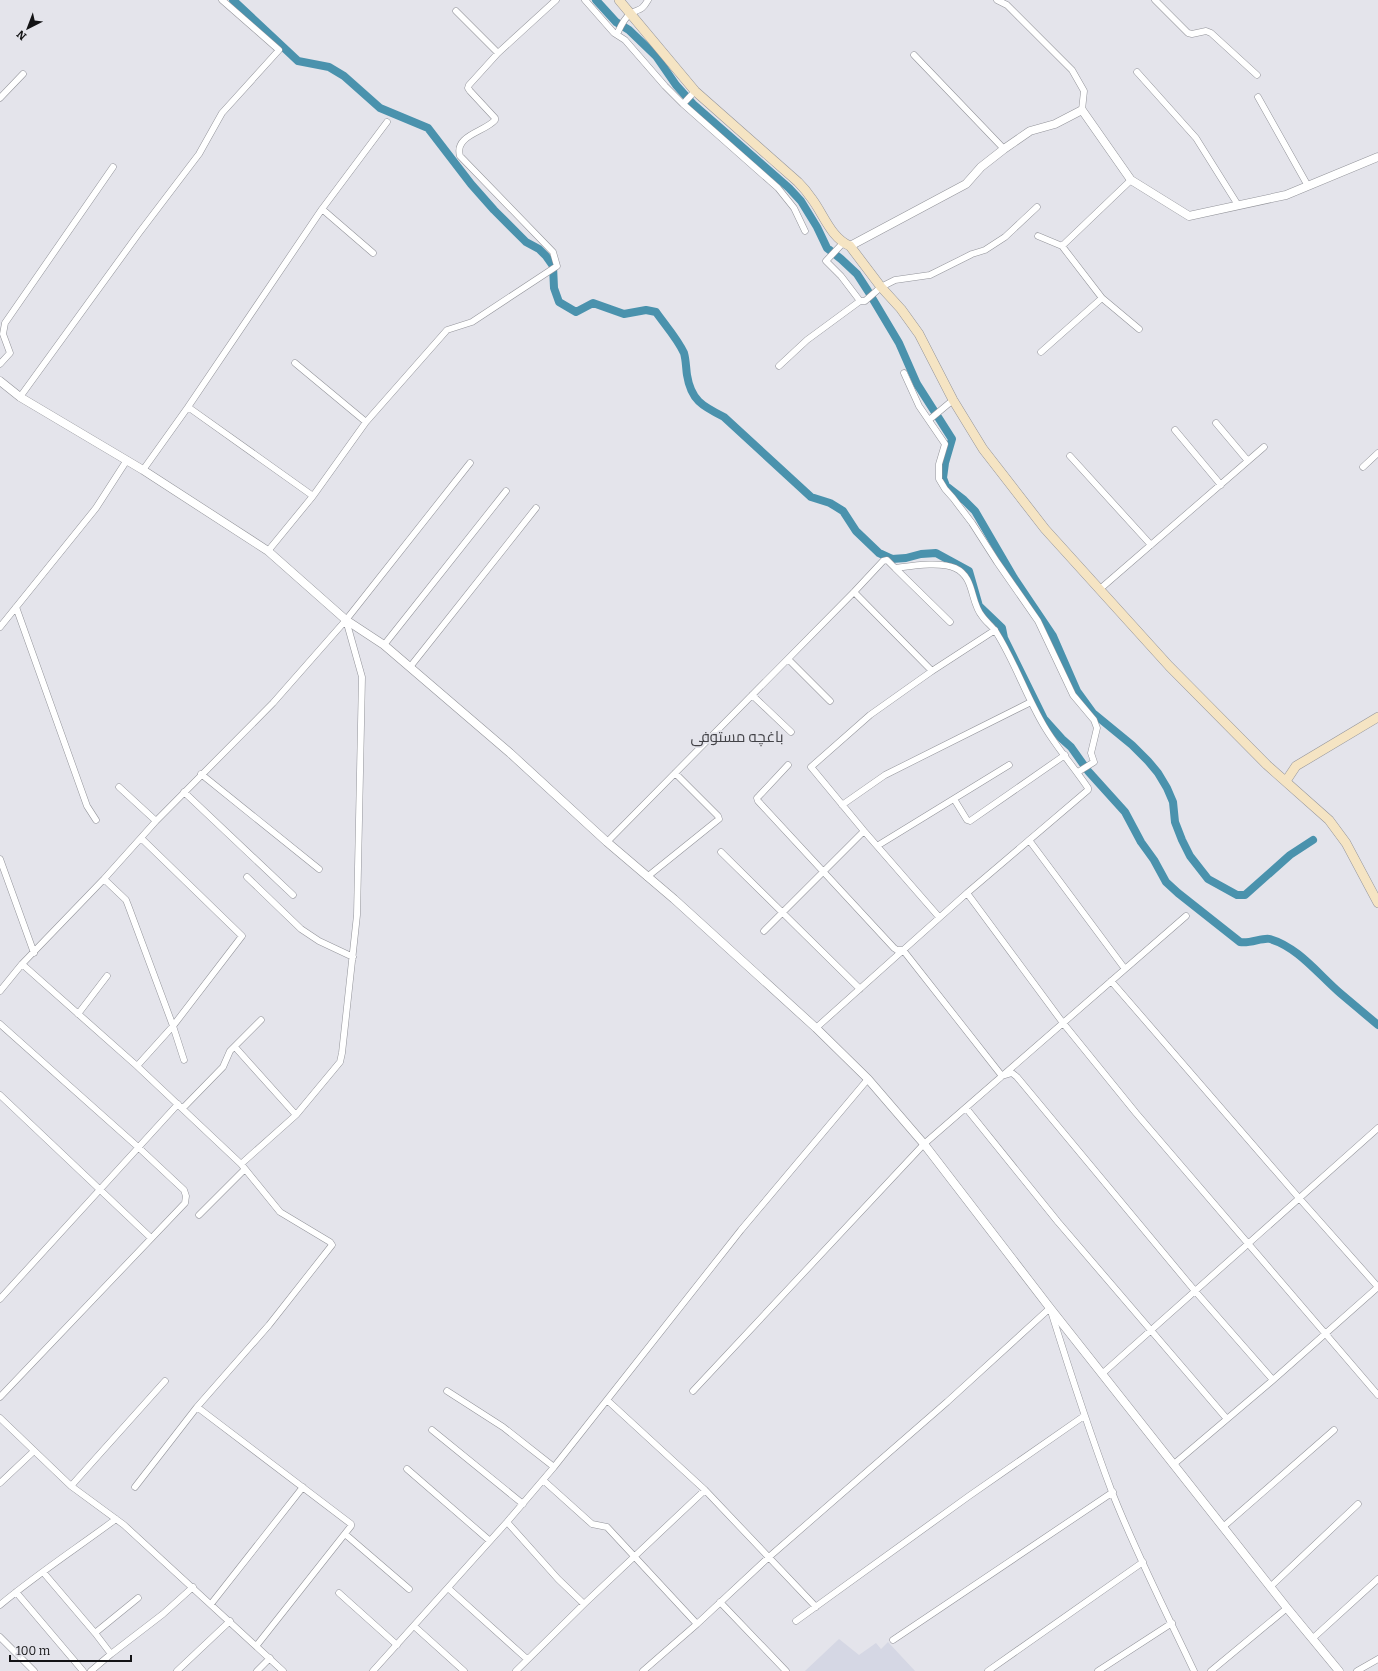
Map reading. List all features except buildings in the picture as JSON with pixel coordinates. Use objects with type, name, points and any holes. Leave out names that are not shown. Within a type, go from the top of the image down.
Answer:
[{"type":"main road","points":[[619,0],[628,17],[692,93],[798,182],[812,199],[831,230],[879,290],[901,309],[919,334],[953,400],[983,449],[1044,529],[1169,666],[1267,765],[1329,820],[1346,843],[1378,903]]},
{"type":"main road","points":[[1286,781],[1296,766],[1378,717]]},
{"type":"street","points":[[20,397],[199,154],[222,114],[279,50],[222,0]]},
{"type":"street","points":[[268,551],[313,496],[366,422],[447,330],[472,322],[557,266],[553,252],[460,156],[458,151],[463,141],[482,130],[495,120],[495,118],[468,88],[469,84],[498,53],[556,0]]},
{"type":"street","points":[[585,0],[625,40],[665,86],[683,104],[778,188],[794,208],[805,231]]},
{"type":"street","points":[[618,33],[628,17],[643,8],[648,0]]},
{"type":"street","points":[[997,0],[1007,5],[1072,70],[1084,91],[1082,110],[1131,180],[1189,216],[1286,195],[1378,157]]},
{"type":"street","points":[[1007,5],[1012,0]]},
{"type":"street","points":[[1155,0],[1188,32],[1192,34],[1206,31],[1211,33],[1257,75]]},
{"type":"street","points":[[456,11],[498,53]]},
{"type":"street","points":[[914,55],[1004,149]]},
{"type":"street","points":[[1137,72],[1196,138],[1238,205]]},
{"type":"street","points":[[0,98],[8,92],[14,82],[23,74]]},
{"type":"street","points":[[683,104],[692,93]]},
{"type":"street","points":[[1258,97],[1308,186]]},
{"type":"street","points":[[862,301],[826,261],[844,245],[966,184],[981,167],[1030,131],[1055,124],[1082,110]]},
{"type":"street","points":[[143,470],[188,407],[322,209],[387,122]]},
{"type":"street","points":[[0,364],[10,353],[3,334],[5,323],[113,167]]},
{"type":"street","points":[[1062,246],[1131,180]]},
{"type":"street","points":[[778,366],[808,340],[862,301],[895,280],[930,275],[972,254],[985,250],[1005,237],[1036,208]]},
{"type":"street","points":[[322,209],[373,253]]},
{"type":"street","points":[[1038,236],[1062,246],[1102,298],[1139,329]]},
{"type":"street","points":[[1041,352],[1102,298]]},
{"type":"street","points":[[295,363],[366,422]]},
{"type":"street","points":[[904,373],[919,406],[945,444],[939,464],[939,479],[945,489],[972,523],[1038,621],[1073,695],[1094,720],[1097,728],[1091,753],[1094,762],[1078,772]]},
{"type":"street","points":[[0,380],[20,397],[127,460],[268,551],[346,620],[384,645],[510,753],[607,842],[674,899],[816,1028],[868,1079],[924,1144],[1050,1308],[1270,1587],[1339,1671]]},
{"type":"street","points":[[929,420],[953,400]]},
{"type":"street","points":[[188,407],[313,496]]},
{"type":"street","points":[[1216,423],[1248,461]]},
{"type":"street","points":[[1175,430],[1221,485]]},
{"type":"street","points":[[1100,589],[1264,447]]},
{"type":"street","points":[[1363,466],[1378,453]]},
{"type":"street","points":[[1070,456],[1151,545]]},
{"type":"street","points":[[0,627],[96,508],[127,460]]},
{"type":"street","points":[[0,991],[22,964],[104,879],[156,821],[273,703],[346,620],[470,463]]},
{"type":"street","points":[[384,645],[506,490]]},
{"type":"street","points":[[410,667],[536,508]]},
{"type":"street","points":[[607,842],[854,592],[884,559],[950,622]]},
{"type":"street","points":[[816,1028],[939,917],[1088,790],[1078,772],[1044,727],[995,630],[982,617],[976,606],[973,590],[966,577],[956,568],[932,565],[895,568]]},
{"type":"street","points":[[854,592],[932,671]]},
{"type":"street","points":[[16,607],[87,806],[96,820]]},
{"type":"street","points":[[198,1215],[243,1167],[296,1115],[340,1062],[357,915],[362,677],[346,620]]},
{"type":"street","points":[[939,917],[864,831],[811,767],[870,715],[932,671],[995,630]]},
{"type":"street","points":[[788,659],[830,701]]},
{"type":"street","points":[[752,695],[791,732]]},
{"type":"street","points":[[842,805],[885,775],[1031,702]]},
{"type":"street","points":[[954,799],[967,820],[970,821],[1065,755]]},
{"type":"street","points":[[788,765],[757,798],[894,948],[897,950],[903,950]]},
{"type":"street","points":[[877,846],[1009,765]]},
{"type":"street","points":[[647,877],[719,819],[718,816],[675,772]]},
{"type":"street","points":[[202,774],[319,869]]},
{"type":"street","points":[[119,787],[156,821]]},
{"type":"street","points":[[184,792],[293,896]]},
{"type":"street","points":[[764,931],[864,831]]},
{"type":"street","points":[[137,1066],[173,1026],[242,936],[141,838]]},
{"type":"street","points":[[1029,840],[1125,969]]},
{"type":"street","points":[[721,852],[860,989]]},
{"type":"street","points":[[0,859],[34,953]]},
{"type":"street","points":[[247,877],[301,929],[319,941],[353,957]]},
{"type":"street","points":[[104,879],[126,900],[173,1026],[184,1060]]},
{"type":"street","points":[[967,893],[1063,1023],[1136,1113],[1378,1395]]},
{"type":"street","points":[[693,1391],[924,1144],[1186,916]]},
{"type":"street","points":[[903,950],[1002,1076]]},
{"type":"street","points":[[22,964],[180,1106],[243,1167],[280,1212],[330,1242],[332,1245],[269,1325],[197,1407],[135,1487]]},
{"type":"street","points":[[78,1014],[107,976]]},
{"type":"street","points":[[1111,981],[1378,1287],[1273,1380],[1174,1464]]},
{"type":"street","points":[[0,1299],[100,1191],[138,1147],[223,1067],[226,1059],[235,1047],[261,1020]]},
{"type":"street","points":[[0,1024],[138,1147],[184,1190],[186,1196],[185,1203],[0,1396]]},
{"type":"street","points":[[235,1047],[296,1115]]},
{"type":"street","points":[[1002,1076],[1012,1074],[1017,1077],[1195,1291],[1273,1380]]},
{"type":"street","points":[[373,1671],[490,1542],[554,1467],[741,1230],[868,1079]]},
{"type":"street","points":[[0,1095],[151,1238]]},
{"type":"street","points":[[966,1108],[1058,1222],[1227,1419]]},
{"type":"street","points":[[1102,1374],[1378,1128]]},
{"type":"street","points":[[1050,1308],[1084,1416],[1112,1492],[1194,1671]]},
{"type":"street","points":[[643,1671],[770,1557],[897,1447],[1050,1308]]},
{"type":"street","points":[[71,1486],[164,1381]]},
{"type":"street","points":[[447,1391],[503,1427],[554,1467]]},
{"type":"street","points":[[607,1400],[705,1490],[816,1607]]},
{"type":"street","points":[[197,1407],[351,1524],[345,1534],[257,1645]]},
{"type":"street","points":[[796,1621],[969,1496],[1084,1416]]},
{"type":"street","points":[[0,1418],[71,1486],[116,1519],[257,1645],[283,1671]]},
{"type":"street","points":[[432,1430],[523,1504]]},
{"type":"street","points":[[1223,1527],[1334,1430]]},
{"type":"street","points":[[0,1483],[34,1451]]},
{"type":"street","points":[[407,1469],[490,1542]]},
{"type":"street","points":[[542,1480],[592,1524],[608,1527],[697,1624]]},
{"type":"street","points":[[211,1604],[303,1487]]},
{"type":"street","points":[[516,1671],[584,1604],[705,1490]]},
{"type":"street","points":[[893,1640],[1112,1492]]},
{"type":"street","points":[[1270,1587],[1358,1504]]},
{"type":"street","points":[[0,1605],[116,1519]]},
{"type":"street","points":[[507,1522],[558,1579],[584,1604]]},
{"type":"street","points":[[345,1534],[409,1589]]},
{"type":"street","points":[[988,1671],[1143,1562]]},
{"type":"street","points":[[43,1572],[111,1654]]},
{"type":"street","points":[[1312,1639],[1378,1579]]},
{"type":"street","points":[[91,1671],[163,1614],[193,1587]]},
{"type":"street","points":[[448,1588],[527,1659]]},
{"type":"street","points":[[16,1592],[83,1671]]},
{"type":"street","points":[[339,1593],[397,1645]]},
{"type":"street","points":[[95,1633],[138,1598]]},
{"type":"street","points":[[720,1602],[786,1671]]},
{"type":"street","points":[[1211,1671],[1287,1608]]},
{"type":"street","points":[[177,1671],[230,1621]]},
{"type":"street","points":[[1098,1671],[1172,1623]]},
{"type":"street","points":[[414,1626],[464,1671]]},
{"type":"street","points":[[0,1637],[34,1671]]},
{"type":"street","points":[[257,1671],[270,1658]]},
{"type":"street","points":[[1356,1671],[1378,1660]]},
{"type":"shaded area","points":[[839,1639],[859,1655],[876,1643],[881,1649],[888,1642],[915,1671],[805,1671]]},
{"type":"waterway","points":[[233,0],[298,61],[329,67],[344,76],[380,108],[428,128],[471,184],[494,210],[526,242],[539,249],[546,256],[553,266],[554,288],[559,302],[576,312],[593,303],[624,314],[646,310],[656,312],[684,353],[691,391],[699,401],[724,417],[811,497],[830,503],[843,511],[856,531],[879,553],[892,559],[936,553],[969,571],[979,606],[1002,628],[1004,638],[1044,719],[1071,747],[1088,771],[1125,812],[1141,842],[1154,860],[1166,882],[1240,942],[1270,939],[1290,948],[1308,962],[1340,993],[1378,1025]]},
{"type":"waterway","points":[[596,0],[616,22],[629,30],[656,56],[676,85],[693,104],[789,188],[801,201],[817,227],[827,248],[857,274],[899,343],[917,384],[952,439],[945,463],[943,478],[946,486],[975,511],[1014,578],[1053,636],[1077,691],[1093,713],[1132,745],[1158,773],[1173,802],[1175,822],[1182,840],[1190,856],[1208,879],[1237,895],[1245,895],[1290,855],[1313,840]]},
{"type":"district","name":"باغچه مستوفی","points":[[737,737]]}]
